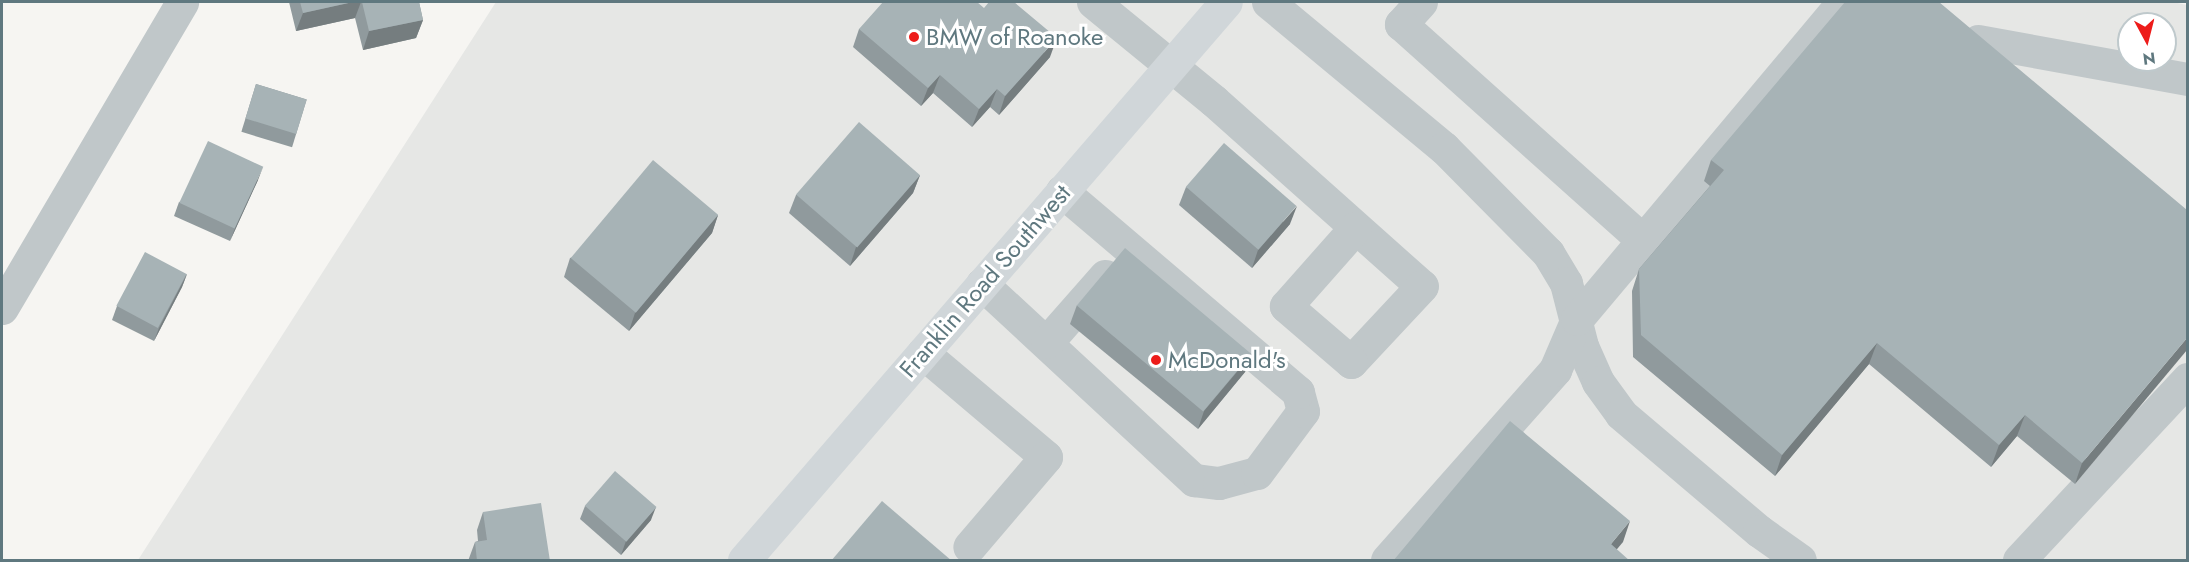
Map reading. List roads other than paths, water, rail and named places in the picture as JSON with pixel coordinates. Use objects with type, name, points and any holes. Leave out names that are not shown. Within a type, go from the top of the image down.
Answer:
[{"type":"main road","name":"Franklin Road Southwest","points":[[744,561],[1226,2]]},
{"type":"street","points":[[2,308],[182,2]]},
{"type":"street","points":[[1268,2],[1444,148],[1548,253],[1566,283],[1577,319],[1582,346],[1598,382],[1621,414],[1758,531],[1800,561]]},
{"type":"street","points":[[1421,2],[1401,24],[1643,240]]},
{"type":"street","points":[[1098,3],[1169,67],[1214,101],[1422,285],[1351,362],[1286,306],[1355,228]]},
{"type":"street","points":[[1387,561],[1555,370],[1577,319],[1835,3]]},
{"type":"street","points":[[2024,80],[1966,31],[2187,79]]},
{"type":"street","points":[[982,284],[1194,480],[1220,483],[1257,473],[1303,411],[1298,392],[1062,191]]},
{"type":"street","points":[[1047,342],[1130,247]]},
{"type":"street","points":[[923,353],[1046,458],[969,547]]},
{"type":"street","points":[[2019,561],[2187,379]]},
{"type":"place","name":"BMW of Roanoke","points":[[914,37]]},
{"type":"place","name":"McDonald's","points":[[1156,360]]}]
